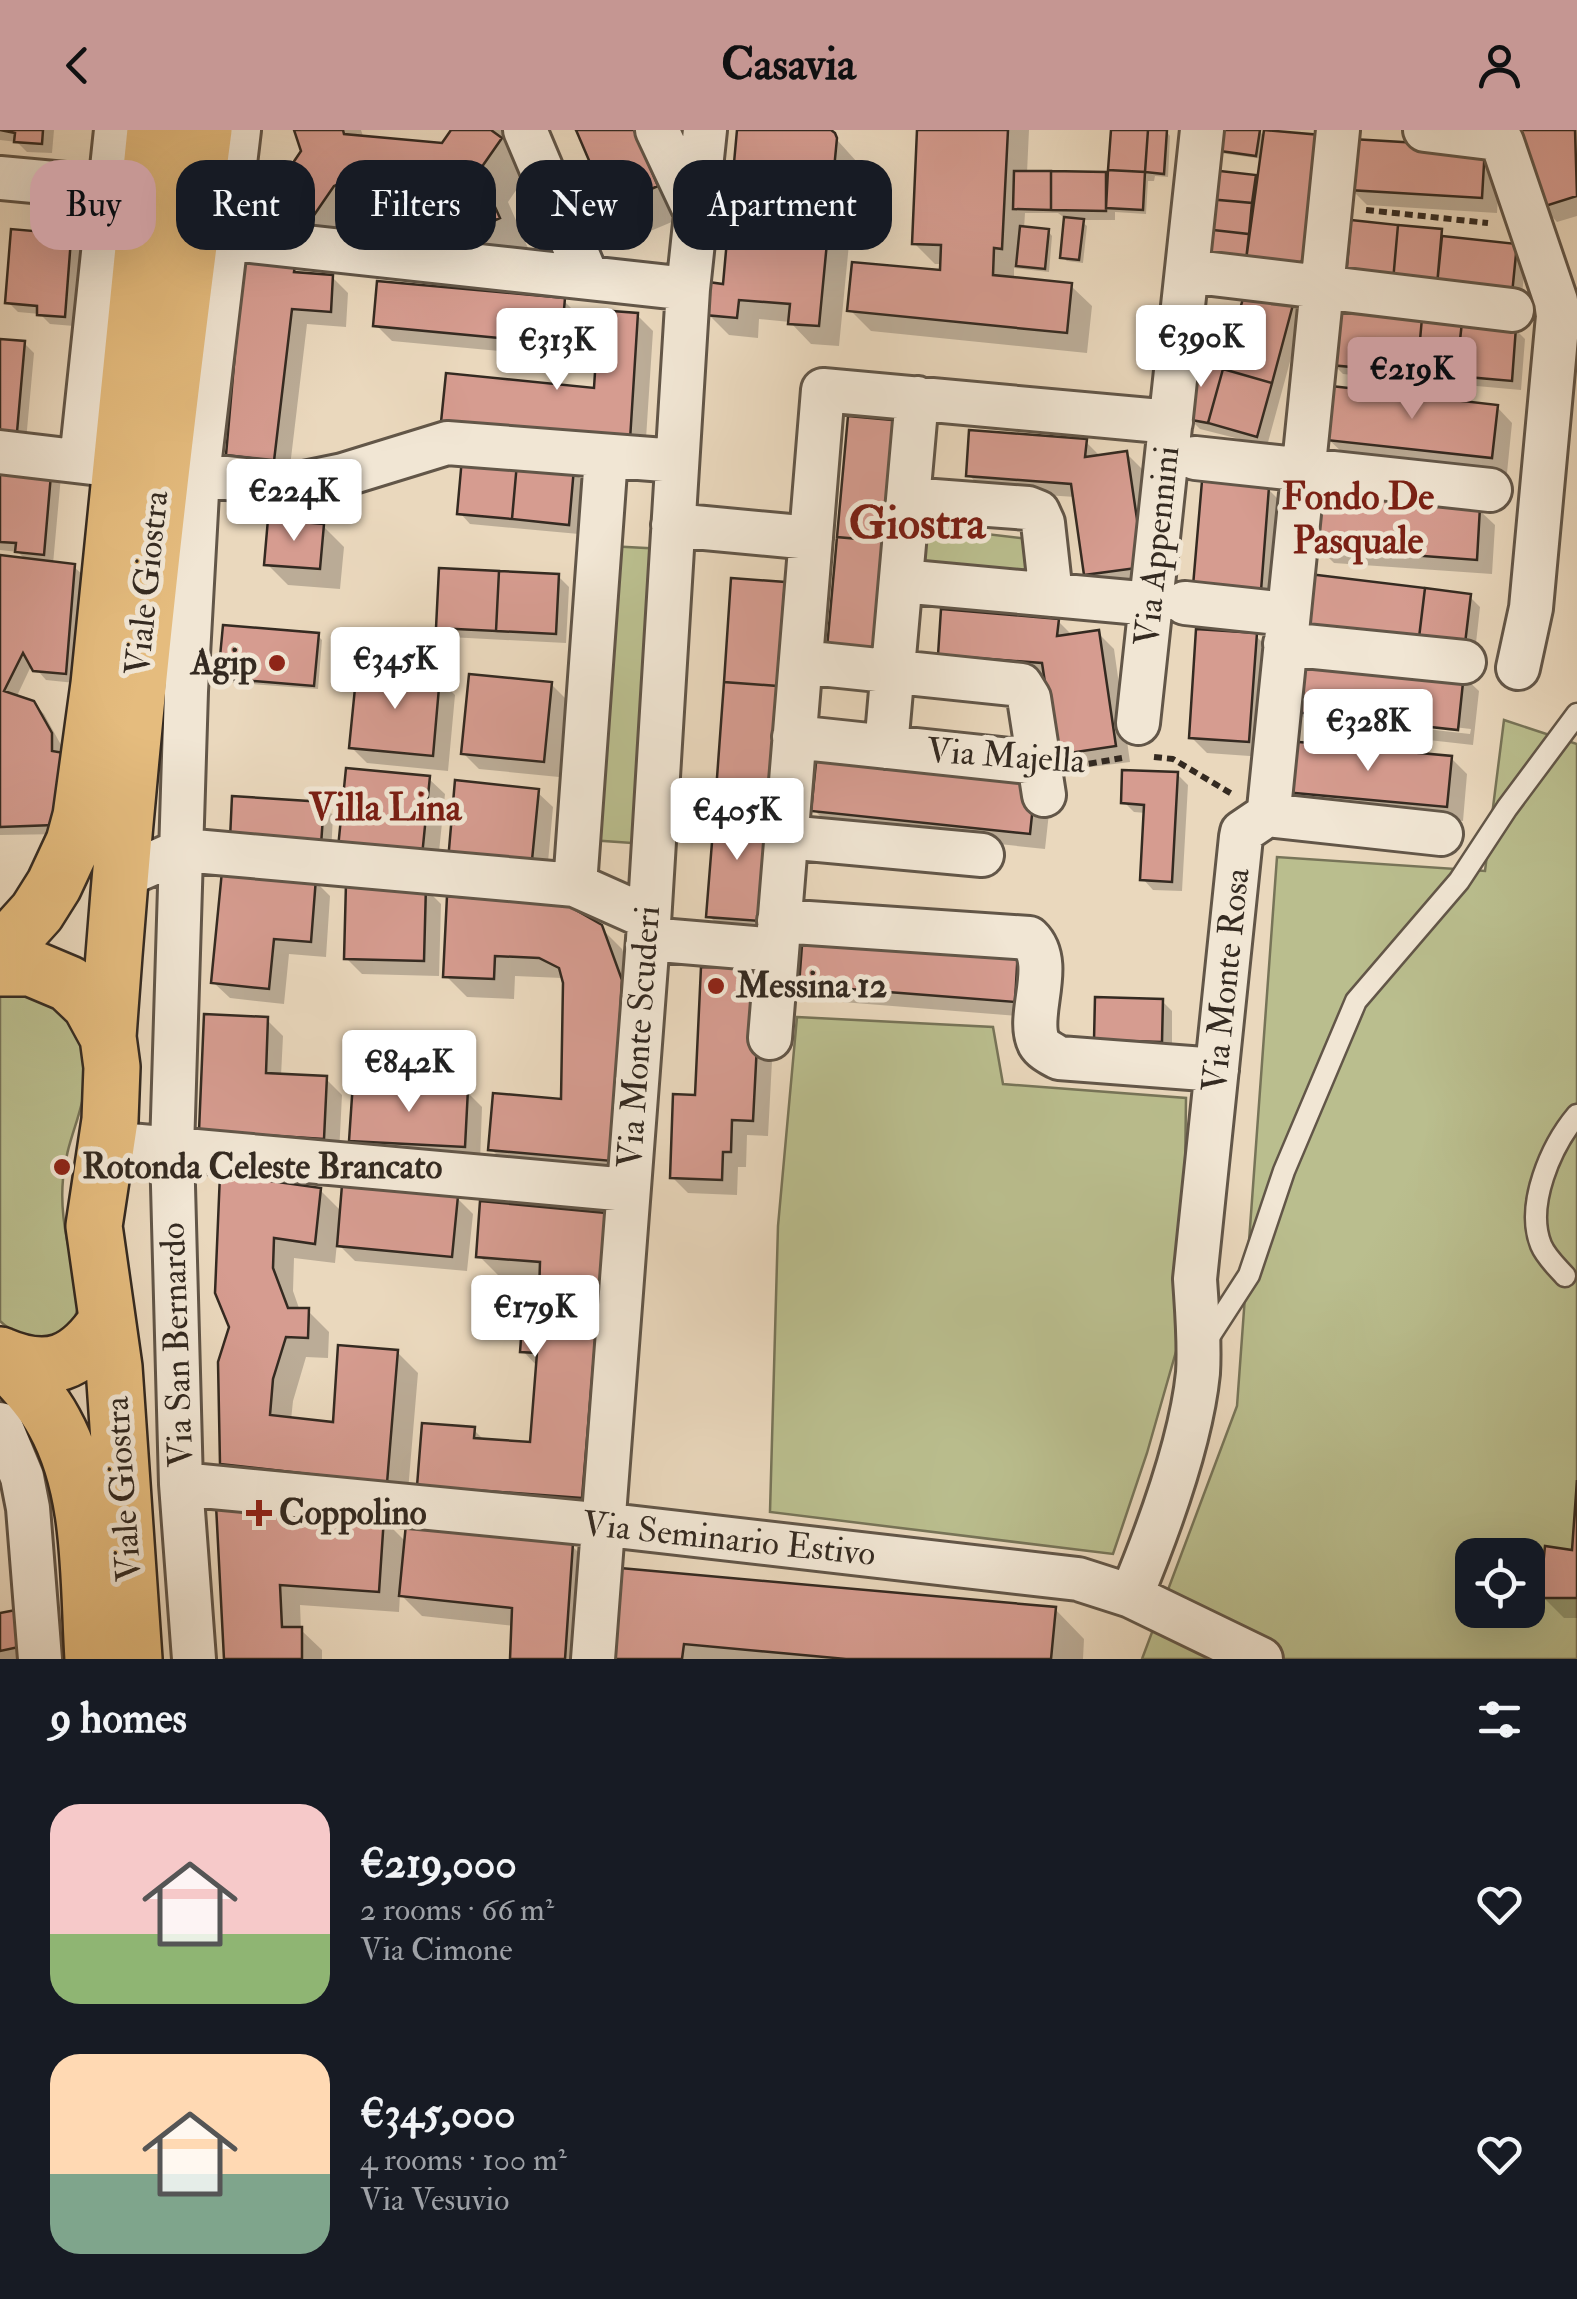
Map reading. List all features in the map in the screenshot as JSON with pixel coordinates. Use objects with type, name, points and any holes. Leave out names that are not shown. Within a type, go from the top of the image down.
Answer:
[{"type":"main road","name":"Viale Giostra","points":[[134,1659],[114,1367],[94,1226],[112,1093],[108,1037],[155,130]]},
{"type":"main road","name":"Viale Giostra","points":[[0,952],[37,912],[74,842],[86,787],[99,684],[204,130]]},
{"type":"main road","points":[[0,968],[31,968],[69,984],[90,1004],[108,1037]]},
{"type":"main road","points":[[0,1355],[18,1363],[60,1364],[93,1341],[106,1320]]},
{"type":"main road","name":"Viale Giostra","points":[[0,1355],[44,1405],[76,1478],[93,1659]]},
{"type":"street","name":"Viale Giostra","points":[[112,160],[116,130]]},
{"type":"street","points":[[235,160],[239,130]]},
{"type":"street","points":[[525,130],[587,278]]},
{"type":"street","points":[[657,130],[673,164]]},
{"type":"street","name":"Via Monte Scuderi","points":[[701,160],[704,130]]},
{"type":"street","name":"Via Appennini","points":[[1138,723],[1168,603],[1170,422],[1202,130]]},
{"type":"street","points":[[1338,130],[1267,815],[1442,834]]},
{"type":"street","points":[[1426,130],[1498,138],[1502,142],[1556,301],[1558,316],[1531,608],[1518,668]]},
{"type":"street","points":[[0,178],[30,181]]},
{"type":"street","points":[[315,248],[688,289]]},
{"type":"street","name":"Viale Giostra","points":[[115,250],[139,468]]},
{"type":"street","points":[[139,468],[220,250]]},
{"type":"street","name":"Via Monte Scuderi","points":[[593,1659],[648,928],[692,250]]},
{"type":"street","points":[[1187,271],[1512,310]]},
{"type":"street","points":[[770,1038],[824,390],[1170,422]]},
{"type":"street","points":[[886,747],[917,398]]},
{"type":"street","points":[[0,452],[304,483],[448,443],[677,462]]},
{"type":"street","points":[[575,885],[606,457]]},
{"type":"street","points":[[1195,458],[1490,490]]},
{"type":"street","name":"Via San Bernardo","points":[[139,468],[186,691],[172,1149],[181,1484],[194,1659]]},
{"type":"street","points":[[908,498],[1038,512],[1044,523],[1051,596]]},
{"type":"street","points":[[674,526],[810,538]]},
{"type":"street","points":[[901,582],[1168,603],[1464,662]]},
{"type":"street","points":[[801,662],[1021,686],[1029,698],[1042,779]]},
{"type":"street","name":"Via Majella","points":[[794,736],[886,747],[1042,779]]},
{"type":"street","name":"Via Monte Rosa","points":[[1131,1596],[1166,1502],[1194,1396],[1199,1350],[1195,1279],[1241,837],[1242,832],[1267,815]]},
{"type":"street","points":[[786,836],[982,855]]},
{"type":"street","points":[[118,878],[183,850],[575,885],[648,928],[778,936],[1029,938],[1040,953],[1037,1037],[1048,1052],[1059,1058],[1217,1070]]},
{"type":"street","points":[[107,1143],[628,1190]]},
{"type":"street","points":[[5,1445],[22,1478],[28,1508],[40,1659]]},
{"type":"street","name":"Via Seminario Estivo","points":[[181,1484],[602,1524],[1078,1580],[1131,1596],[1261,1659]]},
{"type":"lane","points":[[1199,1350],[1249,1275],[1284,1171],[1356,1002],[1459,881],[1577,714]]},
{"type":"lane","points":[[1565,1276],[1542,1248],[1534,1220],[1546,1170],[1566,1128],[1577,1115]]},
{"type":"path","points":[[1330,206],[1532,228]]},
{"type":"path","name":"Via Majella","points":[[1042,779],[1134,755],[1173,760],[1267,815]]},
{"type":"green space","points":[[908,499],[971,503],[969,532],[1045,541],[1051,595],[901,581]]},
{"type":"green space","points":[[608,546],[664,549],[646,844],[590,840]]},
{"type":"green space","points":[[1504,720],[1577,744],[1577,1659],[1142,1659],[1237,1406],[1277,857],[1485,871]]},
{"type":"green space","points":[[23,994],[49,1004],[72,1021],[82,1038],[86,1058],[84,1094],[62,1187],[64,1225],[77,1282],[77,1310],[73,1321],[63,1330],[42,1338],[22,1335],[0,1321],[0,995]]},
{"type":"green space","points":[[797,1017],[993,1027],[1003,1084],[1186,1098],[1183,1327],[1113,1554],[770,1512],[778,1226]]},
{"type":"building","points":[[0,130],[43,130],[42,144],[14,142],[15,133]]},
{"type":"building","points":[[294,130],[343,130],[344,134],[442,143],[451,130],[491,130],[502,138],[487,160],[335,160],[335,186],[315,214],[315,160],[295,160],[301,151]]},
{"type":"building","points":[[576,130],[634,130],[647,160],[589,160]]},
{"type":"building","points":[[737,130],[831,130],[837,138],[835,160],[734,160]]},
{"type":"building","points":[[917,130],[1008,130],[1002,249],[994,248],[993,275],[1072,283],[1067,333],[847,311],[852,262],[940,270],[941,245],[912,244]]},
{"type":"building","points":[[1111,130],[1148,130],[1145,172],[1108,170]]},
{"type":"building","points":[[1148,130],[1167,130],[1164,174],[1145,172]]},
{"type":"building","points":[[1216,130],[1260,130],[1256,156],[1213,150]]},
{"type":"building","points":[[1264,130],[1321,135],[1303,269],[1246,260]]},
{"type":"building","points":[[1515,130],[1575,130],[1577,196],[1539,208]]},
{"type":"building","points":[[1352,139],[1485,147],[1482,198],[1349,190]]},
{"type":"building","points":[[1108,170],[1145,172],[1143,210],[1106,208]]},
{"type":"building","points":[[1211,170],[1256,175],[1252,203],[1208,199]]},
{"type":"building","points":[[1014,171],[1051,171],[1051,210],[1013,209]]},
{"type":"building","points":[[1051,171],[1106,172],[1106,211],[1051,210]]},
{"type":"building","points":[[1208,199],[1252,203],[1249,234],[1204,229]]},
{"type":"building","points":[[1064,217],[1084,219],[1079,260],[1060,258]]},
{"type":"building","points":[[1351,220],[1398,225],[1393,281],[1346,276]]},
{"type":"building","points":[[1398,225],[1442,229],[1437,285],[1393,281]]},
{"type":"building","points":[[1020,226],[1049,229],[1045,269],[1016,266]]},
{"type":"building","points":[[11,229],[30,231],[30,250],[70,250],[65,317],[37,315],[37,306],[5,303]]},
{"type":"building","points":[[1204,229],[1249,234],[1246,260],[1201,255]]},
{"type":"building","points":[[1442,236],[1517,244],[1512,294],[1437,285]]},
{"type":"building","points":[[726,250],[826,250],[819,326],[788,324],[790,304],[739,300],[737,318],[705,315],[708,282],[723,284]]},
{"type":"building","points":[[243,262],[295,265],[294,272],[333,275],[331,312],[292,309],[274,461],[226,455]]},
{"type":"building","points":[[377,281],[565,298],[561,344],[373,326]]},
{"type":"building","points":[[1246,288],[1294,301],[1272,383],[1223,369]]},
{"type":"building","points":[[599,310],[638,313],[630,440],[441,422],[446,373],[594,388]]},
{"type":"building","points":[[1334,311],[1422,318],[1417,373],[1330,365]]},
{"type":"building","points":[[1422,318],[1462,322],[1456,376],[1417,373]]},
{"type":"building","points":[[1462,322],[1516,327],[1512,381],[1456,376]]},
{"type":"building","points":[[0,339],[25,341],[17,432],[0,431]]},
{"type":"building","points":[[1187,360],[1223,369],[1208,423],[1186,419]]},
{"type":"building","points":[[1223,369],[1272,383],[1257,437],[1208,423]]},
{"type":"building","points":[[1331,386],[1498,405],[1492,458],[1326,440]]},
{"type":"building","points":[[848,416],[903,421],[892,542],[837,537]]},
{"type":"building","points":[[969,430],[1087,439],[1085,457],[1127,451],[1144,567],[1084,575],[1071,484],[966,476]]},
{"type":"building","points":[[462,458],[517,463],[512,519],[457,514]]},
{"type":"building","points":[[52,463],[44,555],[15,552],[16,543],[0,542],[0,468]]},
{"type":"building","points":[[517,463],[574,468],[569,525],[512,519]]},
{"type":"building","points":[[1202,481],[1269,487],[1261,591],[1193,586]]},
{"type":"building","points":[[1319,495],[1480,507],[1477,560],[1316,548]]},
{"type":"building","points":[[268,519],[324,524],[320,569],[264,565]]},
{"type":"building","points":[[837,537],[892,542],[882,653],[827,648]]},
{"type":"building","points":[[0,555],[75,564],[66,674],[33,671],[23,653],[4,691],[34,701],[52,733],[52,751],[64,753],[54,825],[0,827]]},
{"type":"building","points":[[439,568],[499,571],[496,631],[436,628]]},
{"type":"building","points":[[499,571],[559,574],[556,634],[496,631]]},
{"type":"building","points":[[1309,574],[1425,588],[1418,646],[1302,632]]},
{"type":"building","points":[[731,578],[785,582],[777,686],[724,682]]},
{"type":"building","points":[[1425,588],[1471,594],[1464,652],[1418,646]]},
{"type":"building","points":[[941,609],[1059,619],[1057,636],[1099,630],[1116,746],[1056,755],[1042,663],[938,655]]},
{"type":"building","points":[[223,625],[319,633],[314,686],[218,678]]},
{"type":"building","points":[[1196,629],[1257,633],[1249,742],[1189,738]]},
{"type":"building","points":[[1301,655],[1464,673],[1458,730],[1294,712]]},
{"type":"building","points":[[357,668],[440,676],[433,756],[349,748]]},
{"type":"building","points":[[469,674],[552,682],[544,762],[461,754]]},
{"type":"building","points":[[724,682],[777,686],[768,809],[715,805]]},
{"type":"building","points":[[1288,741],[1452,756],[1447,807],[1284,792]]},
{"type":"building","points":[[817,753],[1036,777],[1030,834],[811,811]]},
{"type":"building","points":[[346,768],[430,776],[422,856],[338,848]]},
{"type":"building","points":[[1122,770],[1178,772],[1172,882],[1140,880],[1144,805],[1121,803]]},
{"type":"building","points":[[455,780],[539,789],[531,870],[448,861]]},
{"type":"building","points":[[232,796],[324,802],[321,845],[230,839]]},
{"type":"building","points":[[715,805],[768,809],[760,921],[706,917]]},
{"type":"building","points":[[222,871],[316,878],[311,942],[274,939],[269,989],[211,983]]},
{"type":"building","points":[[346,883],[426,885],[424,961],[344,959]]},
{"type":"building","points":[[447,896],[567,905],[602,925],[622,980],[612,1161],[488,1150],[493,1093],[561,1099],[563,983],[559,968],[539,958],[495,956],[494,979],[443,977]]},
{"type":"building","points":[[803,932],[1018,949],[1015,1002],[799,985]]},
{"type":"building","points":[[701,967],[761,968],[753,1121],[732,1120],[731,1152],[723,1152],[722,1180],[670,1178],[673,1094],[695,1095]]},
{"type":"building","points":[[1095,997],[1163,999],[1162,1042],[1094,1040]]},
{"type":"building","points":[[204,1014],[268,1017],[266,1073],[327,1076],[324,1139],[199,1131]]},
{"type":"building","points":[[353,1082],[468,1089],[465,1147],[349,1141]]},
{"type":"building","points":[[220,1174],[321,1188],[315,1244],[274,1238],[273,1268],[288,1308],[309,1308],[308,1338],[286,1337],[273,1379],[270,1415],[333,1422],[338,1345],[398,1350],[387,1483],[220,1464],[218,1362],[229,1327],[215,1293]]},
{"type":"building","points":[[342,1185],[458,1196],[452,1257],[337,1246]]},
{"type":"building","points":[[480,1201],[606,1213],[582,1498],[417,1486],[422,1423],[475,1427],[474,1438],[530,1442],[537,1353],[520,1352],[522,1325],[538,1326],[540,1262],[476,1257]]},
{"type":"building","points":[[1577,1480],[1577,1598],[1545,1598],[1545,1546],[1572,1550]]},
{"type":"building","points":[[216,1505],[384,1517],[379,1592],[280,1585],[282,1627],[302,1627],[302,1659],[224,1659]]},
{"type":"building","points":[[406,1524],[573,1543],[565,1659],[510,1659],[512,1608],[399,1596]]},
{"type":"building","points":[[620,1568],[1056,1607],[1051,1659],[846,1659],[684,1644],[682,1659],[614,1659]]},
{"type":"building","points":[[21,1609],[28,1645],[0,1651],[0,1613]]},
{"type":"place","name":"Agip","points":[[277,663]]},
{"type":"place","name":"Messina 12","points":[[716,986]]},
{"type":"place","name":"Rotonda Celeste Brancato","points":[[62,1167]]},
{"type":"place","name":"Coppolino","points":[[259,1513]]},
{"type":"district","name":"Fondo De Pasquale","points":[[1358,519]]},
{"type":"district","name":"Giostra","points":[[917,524]]},
{"type":"district","name":"Villa Lina","points":[[385,808]]}]
